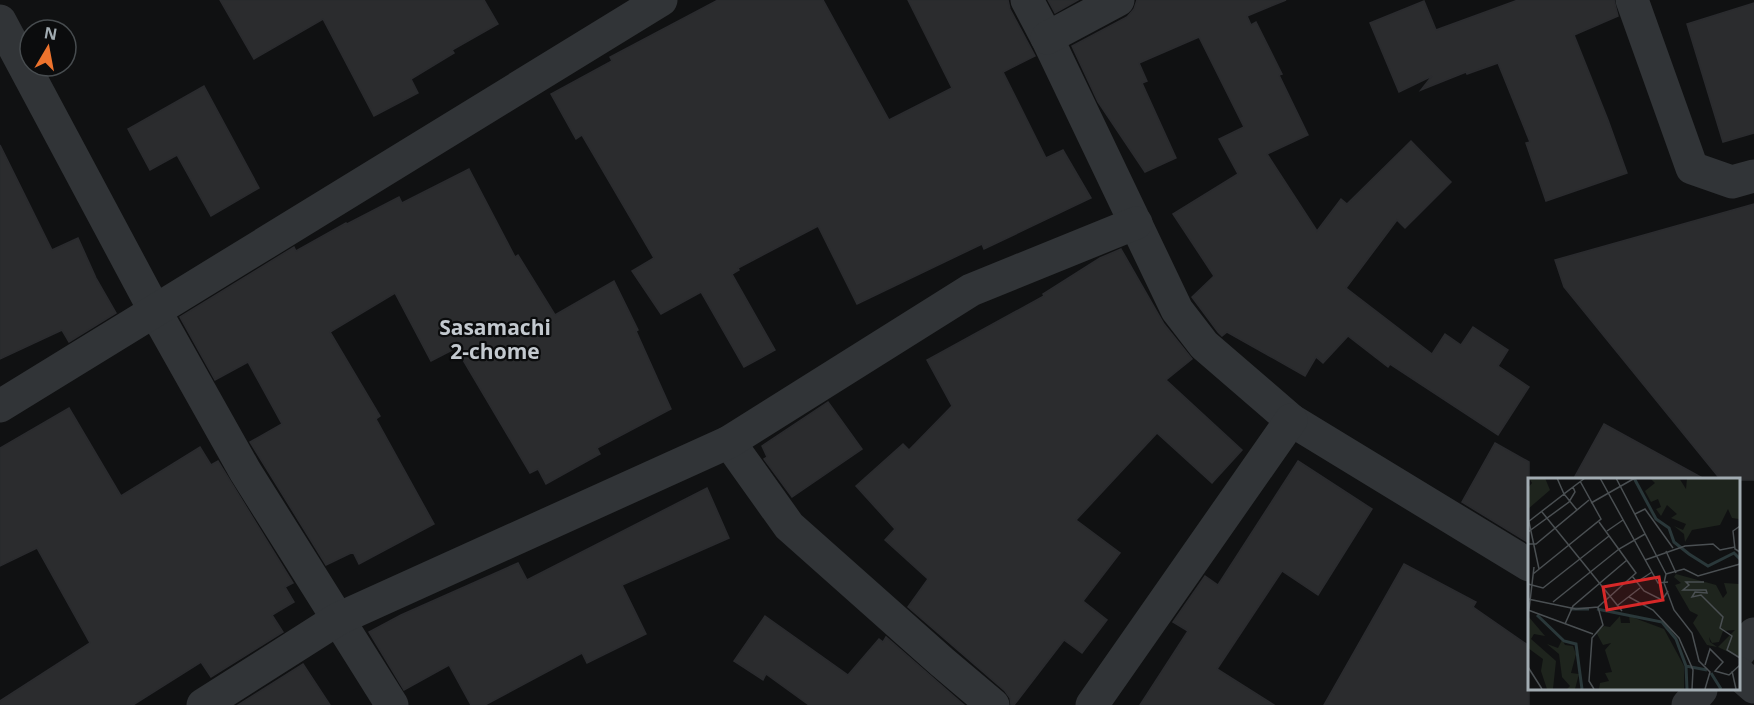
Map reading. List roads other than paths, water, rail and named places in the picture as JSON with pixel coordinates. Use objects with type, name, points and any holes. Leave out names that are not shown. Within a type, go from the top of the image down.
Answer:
[{"type":"street","points":[[1027,0],[1177,310],[1204,345],[1291,420],[1528,564]]},
{"type":"street","points":[[1047,38],[1118,0]]},
{"type":"street","points":[[1632,0],[1692,168],[1732,182],[1754,176]]},
{"type":"street","points":[[0,406],[648,3]]},
{"type":"street","points":[[0,21],[155,311],[245,471],[392,705]]},
{"type":"street","points":[[202,705],[338,619],[729,442],[971,290],[1136,223]]},
{"type":"street","points":[[1092,705],[1291,420]]},
{"type":"street","points":[[729,442],[789,526],[993,705]]},
{"type":"street","points":[[1739,651],[1754,634]]},
{"type":"street","points":[[1739,675],[1754,687]]},
{"type":"district","name":"Sasamachi 2-chome","points":[[495,339]]}]
